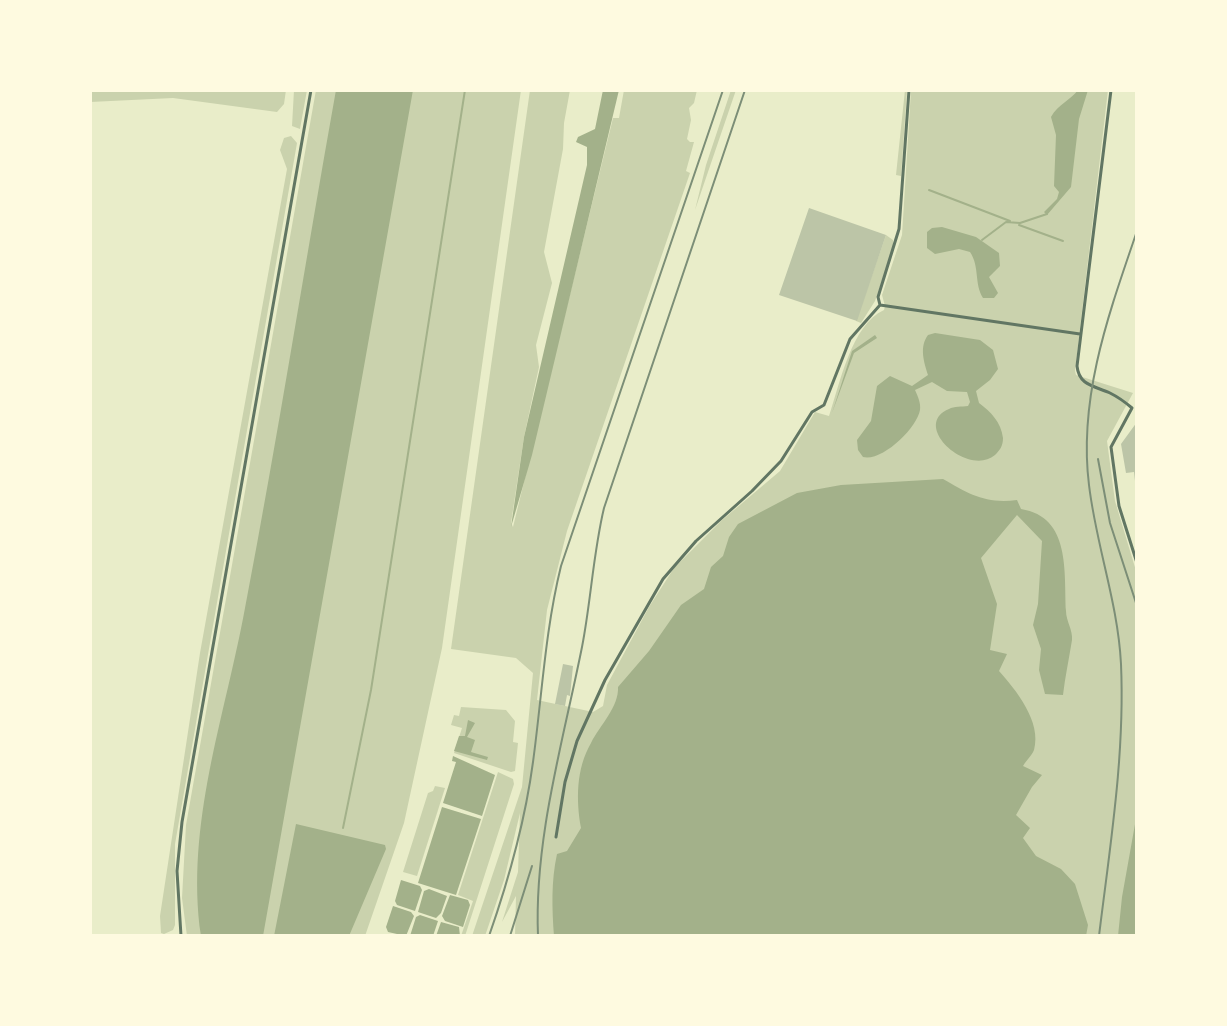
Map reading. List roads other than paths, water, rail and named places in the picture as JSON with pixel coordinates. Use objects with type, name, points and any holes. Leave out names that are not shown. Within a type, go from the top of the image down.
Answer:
[{"type":"street","points":[[181,936],[177,871],[182,822],[311,90]]},
{"type":"street","points":[[880,305],[878,297],[899,229],[909,90]]},
{"type":"street","points":[[1111,90],[1077,373],[1084,383],[1109,392],[1132,408],[1111,447],[1119,506],[1137,563]]},
{"type":"street","points":[[880,305],[1080,334]]},
{"type":"street","points":[[556,837],[565,782],[577,741],[605,680],[663,579],[696,541],[781,461],[812,412],[824,405],[850,339],[880,305]]},
{"type":"waterway","points":[[343,828],[371,690],[465,90]]},
{"type":"waterway","points":[[929,190],[1010,221]]},
{"type":"waterway","points":[[982,240],[1006,222],[1020,223],[1047,214]]},
{"type":"waterway","points":[[1019,225],[1063,241]]},
{"type":"railway","points":[[489,936],[510,872],[526,806],[547,639],[561,566],[723,90]]},
{"type":"railway","points":[[538,936],[545,827],[582,647],[604,508],[745,90]]},
{"type":"railway","points":[[1099,936],[1119,766],[1122,698],[1116,619],[1089,485],[1088,420],[1098,356],[1137,231]]},
{"type":"railway","points":[[1098,459],[1110,523],[1137,606]]},
{"type":"railway","points":[[510,936],[532,866]]}]
